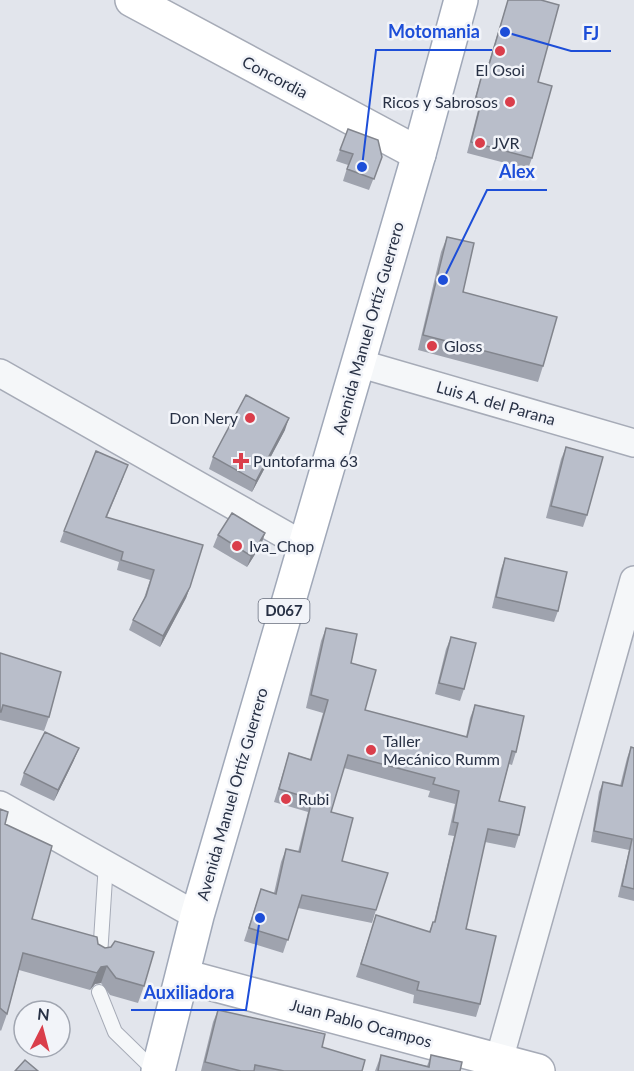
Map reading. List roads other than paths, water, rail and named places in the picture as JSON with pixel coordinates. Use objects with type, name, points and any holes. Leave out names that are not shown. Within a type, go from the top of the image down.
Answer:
[{"type":"main road","name":"Concordia","points":[[132,0],[419,154]]},
{"type":"main road","name":"Avenida Manuel Ortíz Guerrero","points":[[157,1071],[197,916],[303,545],[419,154],[460,0]]},
{"type":"main road","name":"Juan Pablo Ocampos","points":[[183,976],[538,1071]]},
{"type":"street","name":"Luis A. del Parana","points":[[358,363],[634,443]]},
{"type":"street","points":[[0,373],[303,545]]},
{"type":"street","points":[[499,1060],[634,580]]},
{"type":"street","points":[[0,806],[106,863],[197,916]]},
{"type":"lane","points":[[100,956],[106,863]]},
{"type":"lane","points":[[99,992],[115,1032],[157,1071]]},
{"type":"place","name":"FJ","points":[[505,32]]},
{"type":"place","name":"El Osoi","points":[[500,51]]},
{"type":"place","name":"Ricos y Sabrosos","points":[[510,102]]},
{"type":"place","name":"JVR","points":[[480,143]]},
{"type":"place","name":"Motomania","points":[[362,167]]},
{"type":"place","name":"Alex","points":[[443,280]]},
{"type":"place","name":"Gloss","points":[[432,346]]},
{"type":"place","name":"Don Nery","points":[[250,418]]},
{"type":"place","name":"Puntofarma 63","points":[[241,461]]},
{"type":"place","name":"Iva_Chop","points":[[237,546]]},
{"type":"place","name":"Taller Mecánico Rumm","points":[[371,750]]},
{"type":"place","name":"Rubi","points":[[286,799]]},
{"type":"place","name":"Auxiliadora","points":[[260,918]]}]
